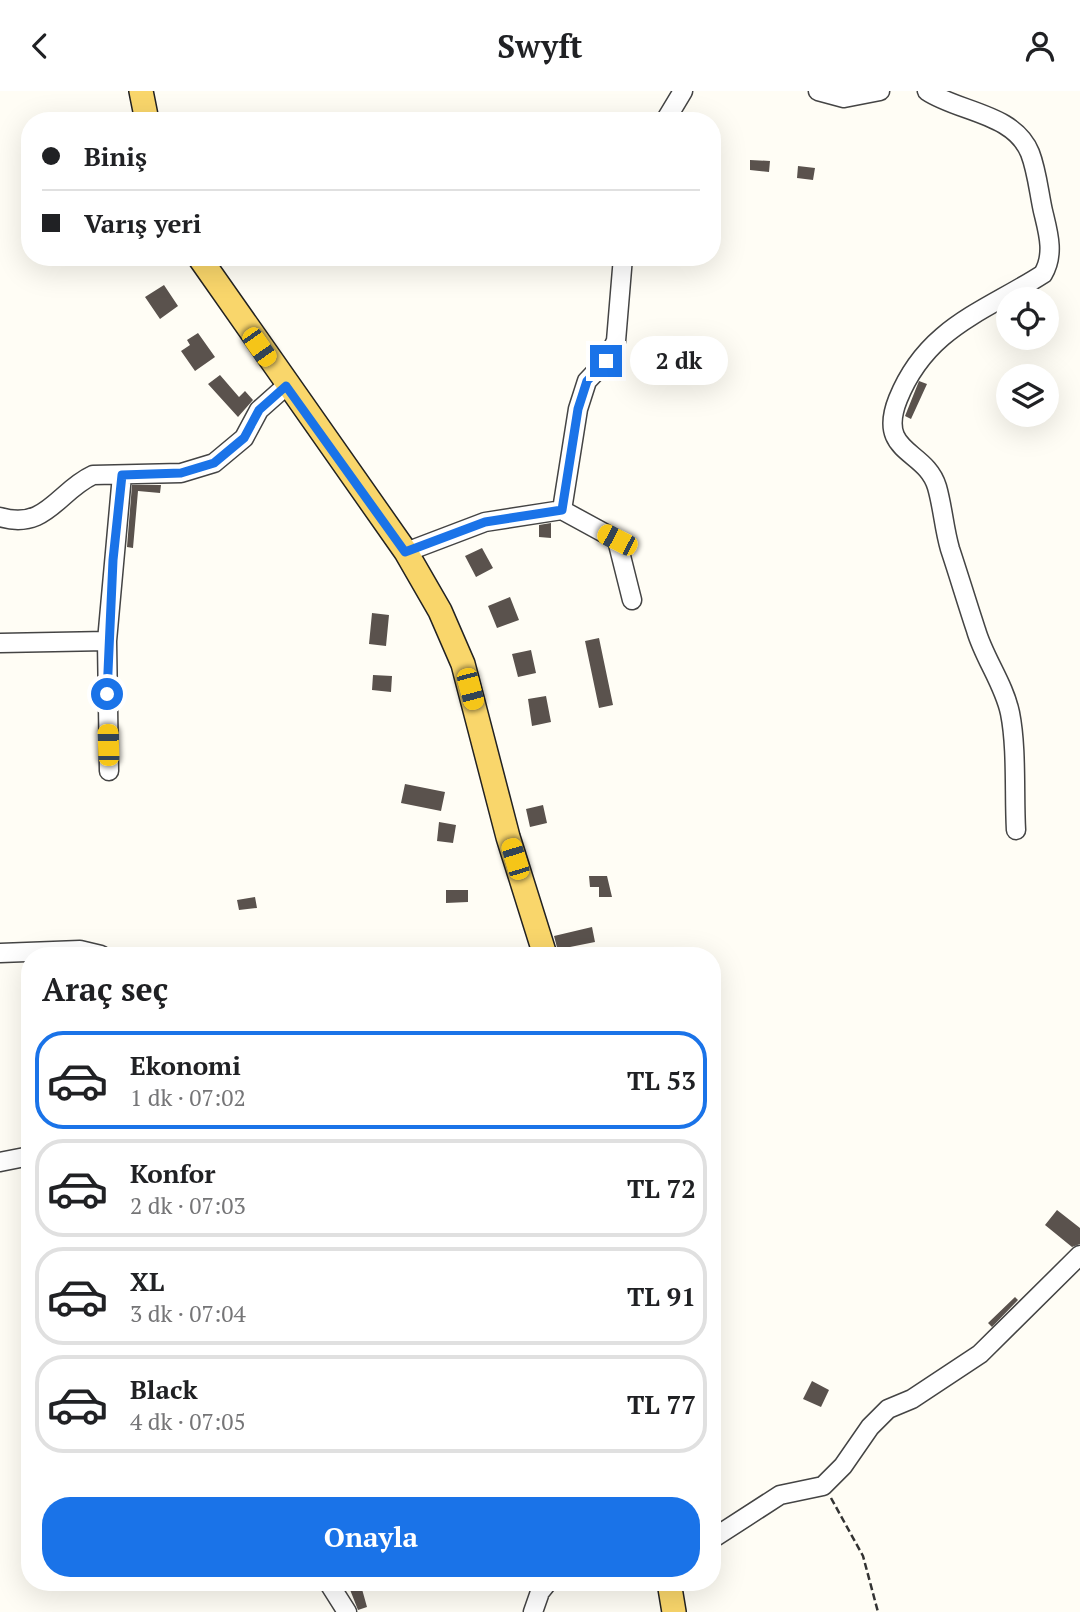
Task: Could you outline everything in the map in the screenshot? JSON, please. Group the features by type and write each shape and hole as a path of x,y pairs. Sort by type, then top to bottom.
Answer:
{"main road":[{"path":"141,91 145,112"},
{"path":"205,266 286,386 405,552 440,611 463,664 540,947"},
{"path":"670,1591 674,1612"}],"street":[{"path":"670,112 683,91"},
{"path":"818,91 844,99 880,91"},
{"path":"927,91 948,103 992,118 1020,137 1030,153 1049,238 1047,266 1043,274 963,318 934,344 898,400 893,422 899,447 934,477 950,548 962,578 976,632 1010,713 1016,830"},
{"path":"562,510 584,390 587,381 606,361 616,341 622,266"},
{"path":"0,517 13,521 43,515 81,480 93,474 181,473 214,463 244,438 259,410 286,386"},
{"path":"108,771 107,641 122,475"},
{"path":"405,552 485,522 562,510 617,540 632,600"},
{"path":"0,643 107,641"},
{"path":"0,953 21,952"},
{"path":"0,1162 21,1158"},
{"path":"721,1533 780,1495 824,1486 844,1466 870,1427 888,1409 912,1399 980,1354 1080,1255"},
{"path":"334,1591 347,1612"},
{"path":"533,1612 541,1591"}],"path":[{"path":"824,1486 863,1556 878,1612"}],"building":[{"path":"750,160 770,161 769,172 750,170"},
{"path":"798,166 815,168 813,180 797,178"},
{"path":"164,285 178,306 160,319 145,297"},
{"path":"198,333 215,357 195,371 181,351 190,345 187,340"},
{"path":"220,375 239,397 245,391 253,400 238,417 208,384"},
{"path":"919,381 927,384 911,419 905,416"},
{"path":"132,485 161,485 160,493 138,491 133,548 127,547"},
{"path":"551,523 551,538 539,537 539,525"},
{"path":"482,548 493,568 476,577 465,556"},
{"path":"510,597 519,620 497,628 488,606"},
{"path":"372,613 389,615 386,646 369,644"},
{"path":"599,638 613,705 599,708 585,641"},
{"path":"531,650 536,673 518,677 512,654"},
{"path":"373,675 392,676 391,692 372,690"},
{"path":"546,696 551,722 532,726 528,699"},
{"path":"405,784 445,792 441,811 401,803"},
{"path":"543,805 547,823 530,827 526,809"},
{"path":"439,822 456,825 453,843 437,841"},
{"path":"589,876 607,876 612,897 599,897 599,887 590,887"},
{"path":"446,890 468,890 468,902 446,903"},
{"path":"255,897 257,908 239,910 237,900"},
{"path":"592,927 595,942 557,947 554,936"},
{"path":"1057,1210 1080,1228 1080,1244 1072,1247 1045,1225"},
{"path":"1015,1297 1018,1300 992,1327 988,1323"},
{"path":"812,1381 829,1390 821,1407 803,1399"},
{"path":"351,1591 363,1591 367,1607 358,1610"}],"route":[{"path":"107,694 107,641 122,475 181,473 214,463 244,438 259,410 286,386 405,552 485,522 521,514 562,510 578,409 587,381 606,361"}]}
